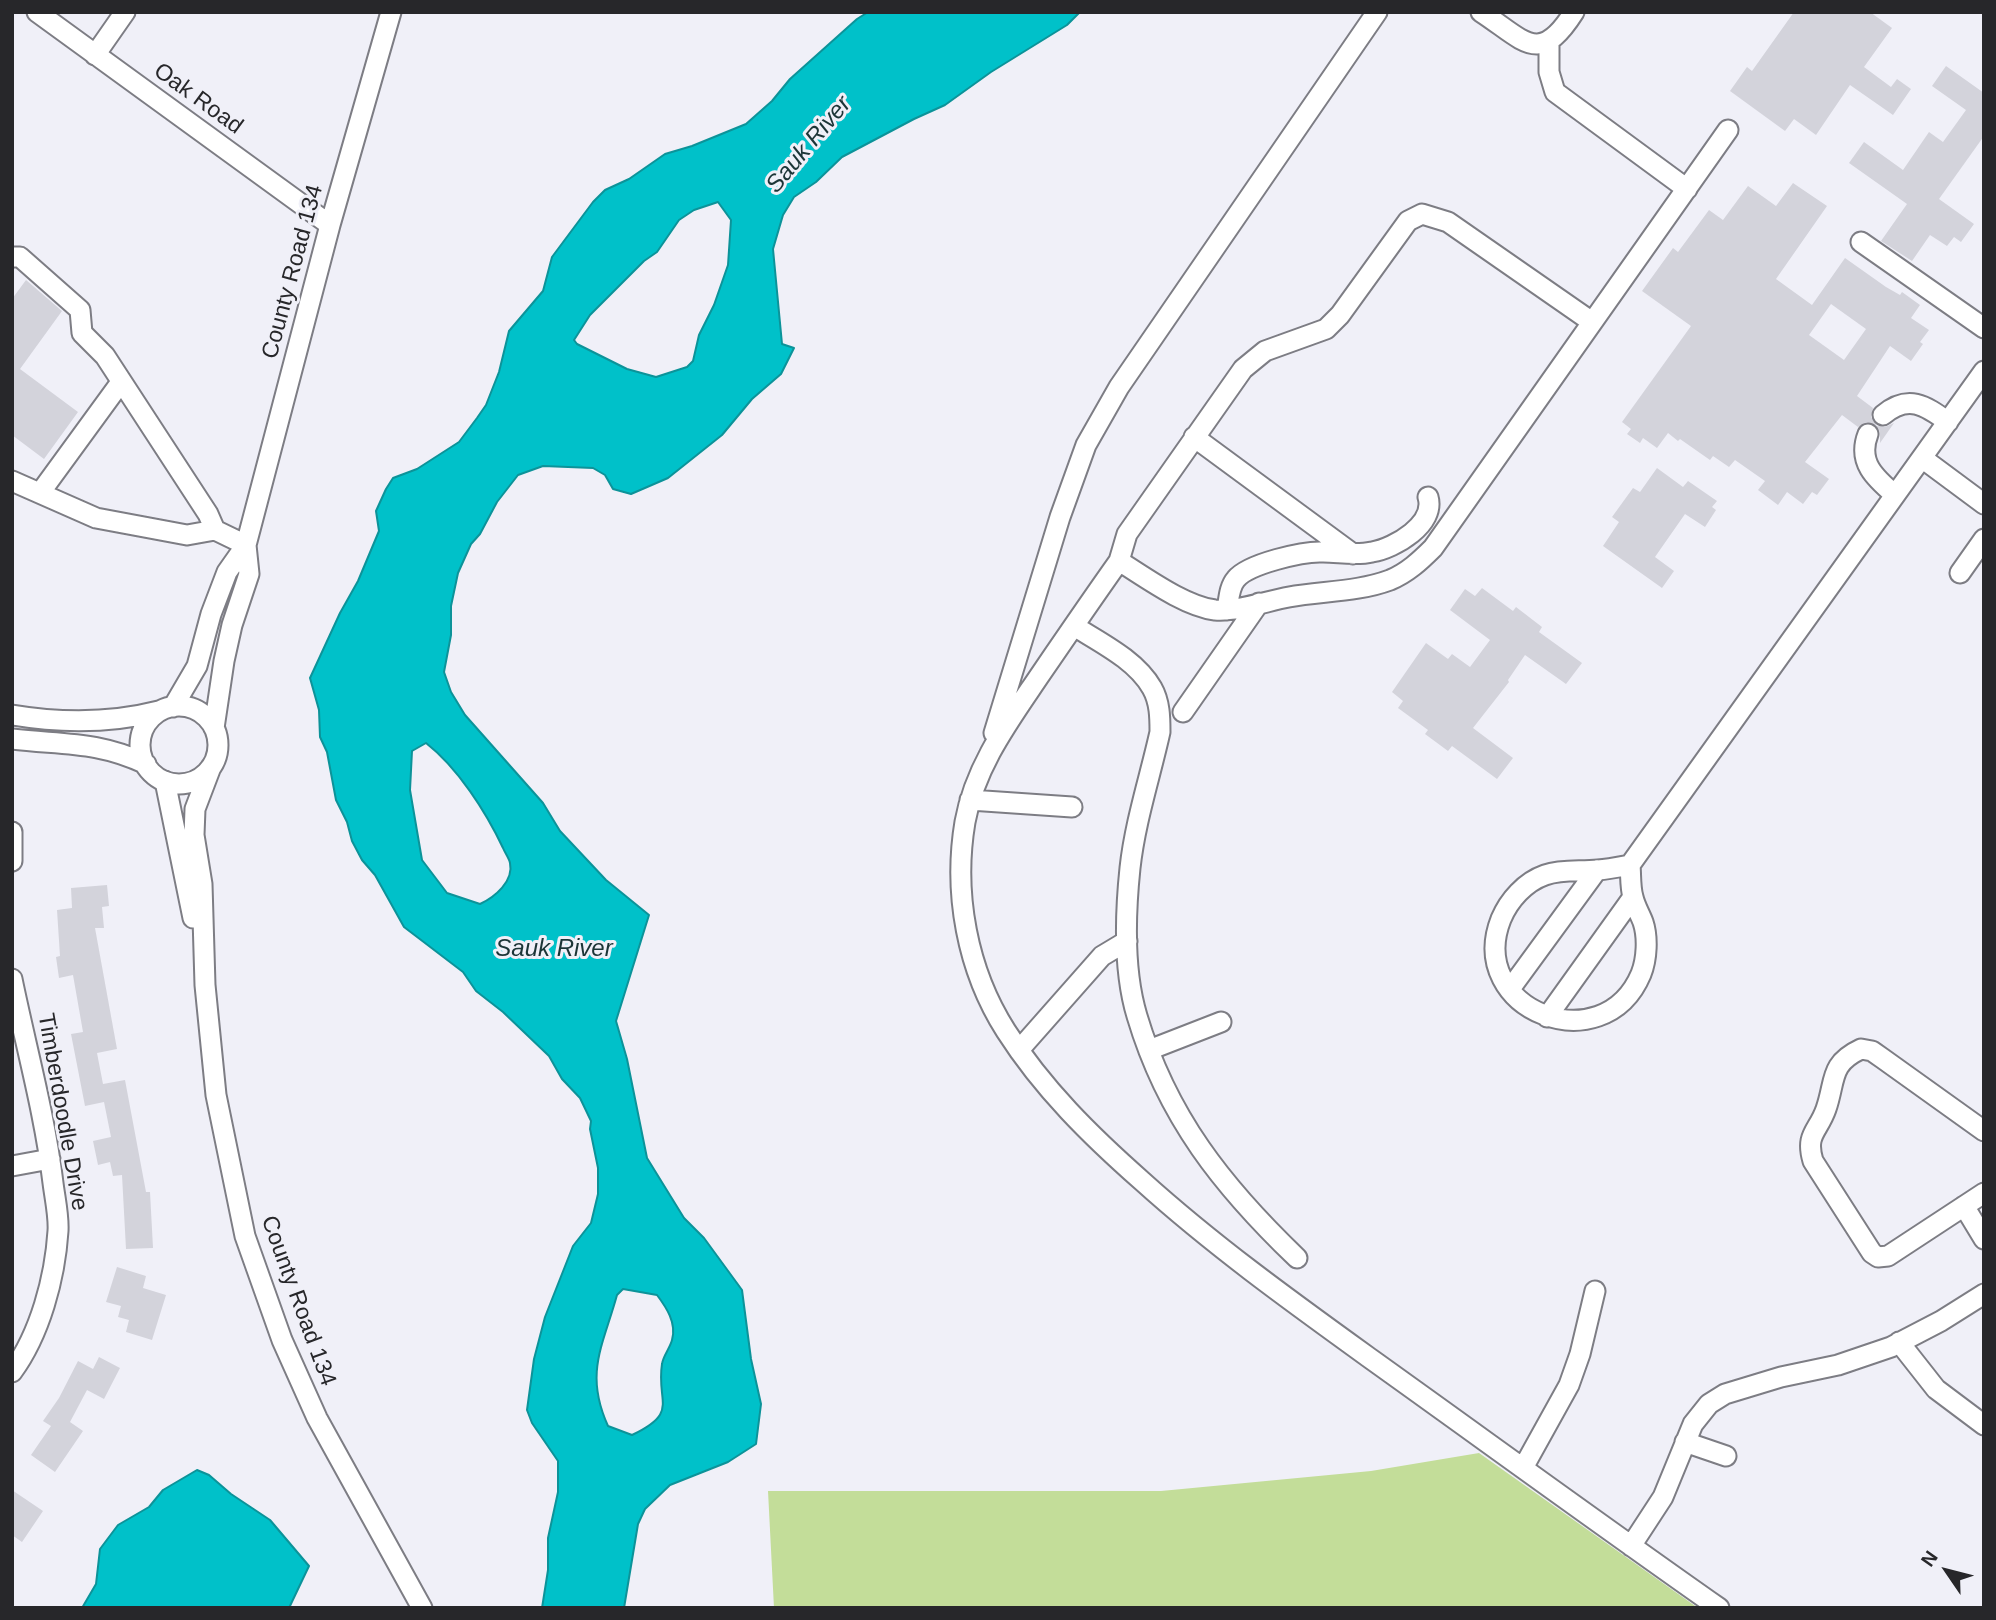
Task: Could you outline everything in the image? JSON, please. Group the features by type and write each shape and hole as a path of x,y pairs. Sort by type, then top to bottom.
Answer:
{"street":[{"name":"Oak Road","path":"37,12 330,225"},
{"path":"96,55 125,12"},
{"name":"County Road 134","path":"168,708 197,666 211,614 227,572 246,545 330,225 391,12"},
{"path":"1377,12 1119,387 1086,445 1060,517 985,760 970,800 961,854 962,913 981,979 995,1013 1020,1051 1036,1074 1076,1119 1156,1194 1230,1257 1719,1608"},
{"path":"1481,12 1529,44 1542,44 1555,38 1574,12"},
{"path":"1549,41 1550,82 1562,99 1687,188"},
{"path":"1119,561 1199,606 1214,610 1364,586 1390,579 1412,568 1433,548 1728,130"},
{"path":"985,760 1005,726 1119,561 1127,534 1243,369 1265,351 1326,329 1340,315 1408,221 1422,214 1448,222 1592,322"},
{"path":"1861,242 1984,328"},
{"path":"12,257 20,257 80,310 82,333 105,356 208,514 215,530"},
{"path":"1630,865 1597,870 1568,870 1544,875 1522,888 1506,907 1497,930 1496,955 1502,979 1517,999 1537,1014 1560,1021 1586,1020 1609,1011 1628,995 1641,974 1647,949 1644,925 1633,897 1630,865 1984,371"},
{"path":"40,493 121,382"},
{"path":"1883,415 1894,407 1915,403 1925,406 1948,422"},
{"path":"1868,434 1864,447 1867,466 1895,495"},
{"path":"1194,438 1353,554"},
{"path":"1922,458 1984,504"},
{"path":"12,481 96,518 187,535 215,530 246,545"},
{"path":"1227,610 1231,587 1241,573 1255,566 1310,552 1376,552 1413,531 1428,513 1428,497"},
{"path":"1960,573 1984,539"},
{"name":"County Road 134","path":"214,728 223,661 249,574 246,545"},
{"path":"1184,712 1259,603"},
{"path":"1074,626 1139,670 1153,689 1160,711 1160,732 1130,866 1127,941 1136,1014 1149,1050 1179,1115 1200,1149 1235,1194 1297,1258"},
{"path":"12,715 44,719 103,719 136,717 168,708 193,708 209,720 214,728 218,748 211,767 195,780 186,783 165,781 156,776 146,764 141,750 143,730 148,722 168,708"},
{"path":"12,739 100,746 146,764"},
{"name":"County Road 134","path":"211,767 195,808 193,822 202,884 205,985 216,1095 245,1236 282,1340 317,1418 422,1608"},
{"name":"County Road 134","path":"165,781 205,985"},
{"path":"970,800 1072,807"},
{"path":"12,832 12,861"},
{"path":"1510,989 1597,870"},
{"path":"1547,1017 1633,897"},
{"path":"1020,1051 1102,956 1127,941"},
{"name":"Timberdoodle Drive","path":"12,979 50,1159 58,1228 42,1308 33,1334 12,1372"},
{"path":"1149,1050 1221,1022"},
{"path":"1984,1131 1872,1051 1861,1049 1841,1062 1833,1076 1826,1110 1811,1135 1809,1149 1812,1161 1872,1253 1878,1257 1888,1256 1984,1193"},
{"path":"12,1166 50,1159"},
{"path":"1964,1206 1984,1238"},
{"path":"1523,1468 1569,1385 1580,1354 1595,1291"},
{"path":"1631,1546 1663,1497 1693,1424 1709,1404 1725,1394 1781,1377 1838,1365 1899,1342 1941,1321 1984,1294"},
{"path":"1899,1342 1936,1390 1984,1425"},
{"path":"1685,1442 1726,1456"}],"green space":[{"path":"1479,1453 1698,1608 774,1608 768,1491 1161,1491 1371,1471"}],"water":[{"name":"Sauk River","path":"868,12 1080,12 1067,25 991,72 945,105 842,157 816,182 794,197 783,215 773,249 782,344 794,348 781,374 752,399 722,435 668,478 631,494 613,489 605,475 593,468 543,466 518,475 497,502 480,534 471,544 458,573 451,606 451,635 444,672 451,692 465,715 543,803 560,831 606,880 649,915 616,1021 627,1059 647,1158 684,1218 704,1238 742,1290 751,1359 761,1404 756,1444 728,1462 670,1485 645,1509 638,1524 624,1608 542,1608 548,1570 548,1538 558,1492 558,1461 532,1423 527,1410 534,1359 545,1317 573,1246 591,1223 598,1194 598,1168 590,1129 591,1121 580,1098 562,1079 549,1056 503,1012 476,991 463,972 404,927 375,875 362,860 336,800 327,752 320,737 319,710 310,678 358,581 379,531 376,511 386,489 393,478 417,469 459,442 477,418 486,405 499,372 509,331 543,291 552,257 593,202 605,190 629,179 665,154 746,124 772,101 790,79","holes":["718,202 731,220 728,265 714,305 699,335 693,361 687,367 656,377 627,369 577,344 574,340 590,315 644,261 657,252 679,220 694,210","426,743 449,765 480,806 509,859 510,870 506,882 497,893 480,904 447,893 422,860 410,790 412,751","623,1289 657,1295 667,1310 673,1327 672,1340 662,1364 661,1413 647,1427 632,1435 608,1426 597,1390 598,1360 617,1295"]},
{"path":"197,1470 209,1475 231,1494 270,1520 309,1566 289,1608 82,1608 96,1584 100,1549 118,1525 149,1507 163,1490"}],"building":[{"path":"1794,12 1870,12 1892,28 1864,67 1891,87 1897,79 1911,89 1893,115 1850,85 1816,135 1794,119 1785,131 1730,91 1747,67 1752,71"},
{"path":"1946,66 1984,93 1984,136 1939,199 1974,224 1961,242 1954,237 1947,246 1930,235 1912,261 1881,241 1907,204 1849,163 1864,142 1903,170 1929,132 1943,142 1966,110 1932,86"},
{"path":"1793,183 1827,206 1776,279 1812,305 1845,258 1886,287 1900,295 1902,292 1920,305 1911,318 1929,330 1911,361 1890,346 1857,396 1873,408 1871,417 1877,426 1885,427 1894,423 1880,443 1880,432 1876,425 1866,422 1858,427 1842,415 1805,462 1829,479 1817,495 1812,492 1803,504 1787,492 1778,505 1758,490 1765,481 1735,460 1729,467 1713,456 1710,460 1668,433 1657,448 1643,438 1640,443 1627,434 1631,429 1622,422 1691,326 1642,291 1673,248 1678,252 1709,210 1723,220 1748,186 1776,206","holes":["1831,304 1866,329 1844,360 1809,335"]},
{"path":"26,280 62,311 20,369 78,412 44,459 12,435 12,299"},
{"path":"1657,468 1683,487 1688,481 1717,501 1712,507 1716,510 1705,527 1685,514 1655,557 1674,571 1662,588 1603,546 1619,522 1612,517 1633,488 1640,492"},
{"path":"1482,588 1513,611 1516,607 1542,627 1539,632 1582,663 1566,684 1525,655 1509,682 1473,728 1513,758 1497,779 1452,746 1448,751 1425,734 1428,730 1398,708 1403,701 1392,692 1426,643 1448,659 1452,654 1470,667 1490,640 1450,610 1465,589 1475,596"},
{"path":"107,885 109,906 102,907 104,928 95,928 117,1049 97,1053 103,1084 125,1080 146,1192 150,1192 153,1248 126,1249 122,1175 113,1176 110,1162 98,1165 93,1141 111,1137 104,1102 85,1106 71,1034 83,1032 73,975 59,978 56,957 60,956 57,910 72,908 71,888"},
{"path":"117,1267 146,1276 143,1288 166,1295 152,1340 126,1332 129,1320 118,1317 121,1306 106,1302"},
{"path":"99,1357 120,1368 104,1399 87,1390 70,1422 83,1431 55,1472 31,1455 51,1426 43,1421 59,1398 78,1361 93,1369"},
{"path":"12,1490 43,1511 22,1542 12,1535"}]}
